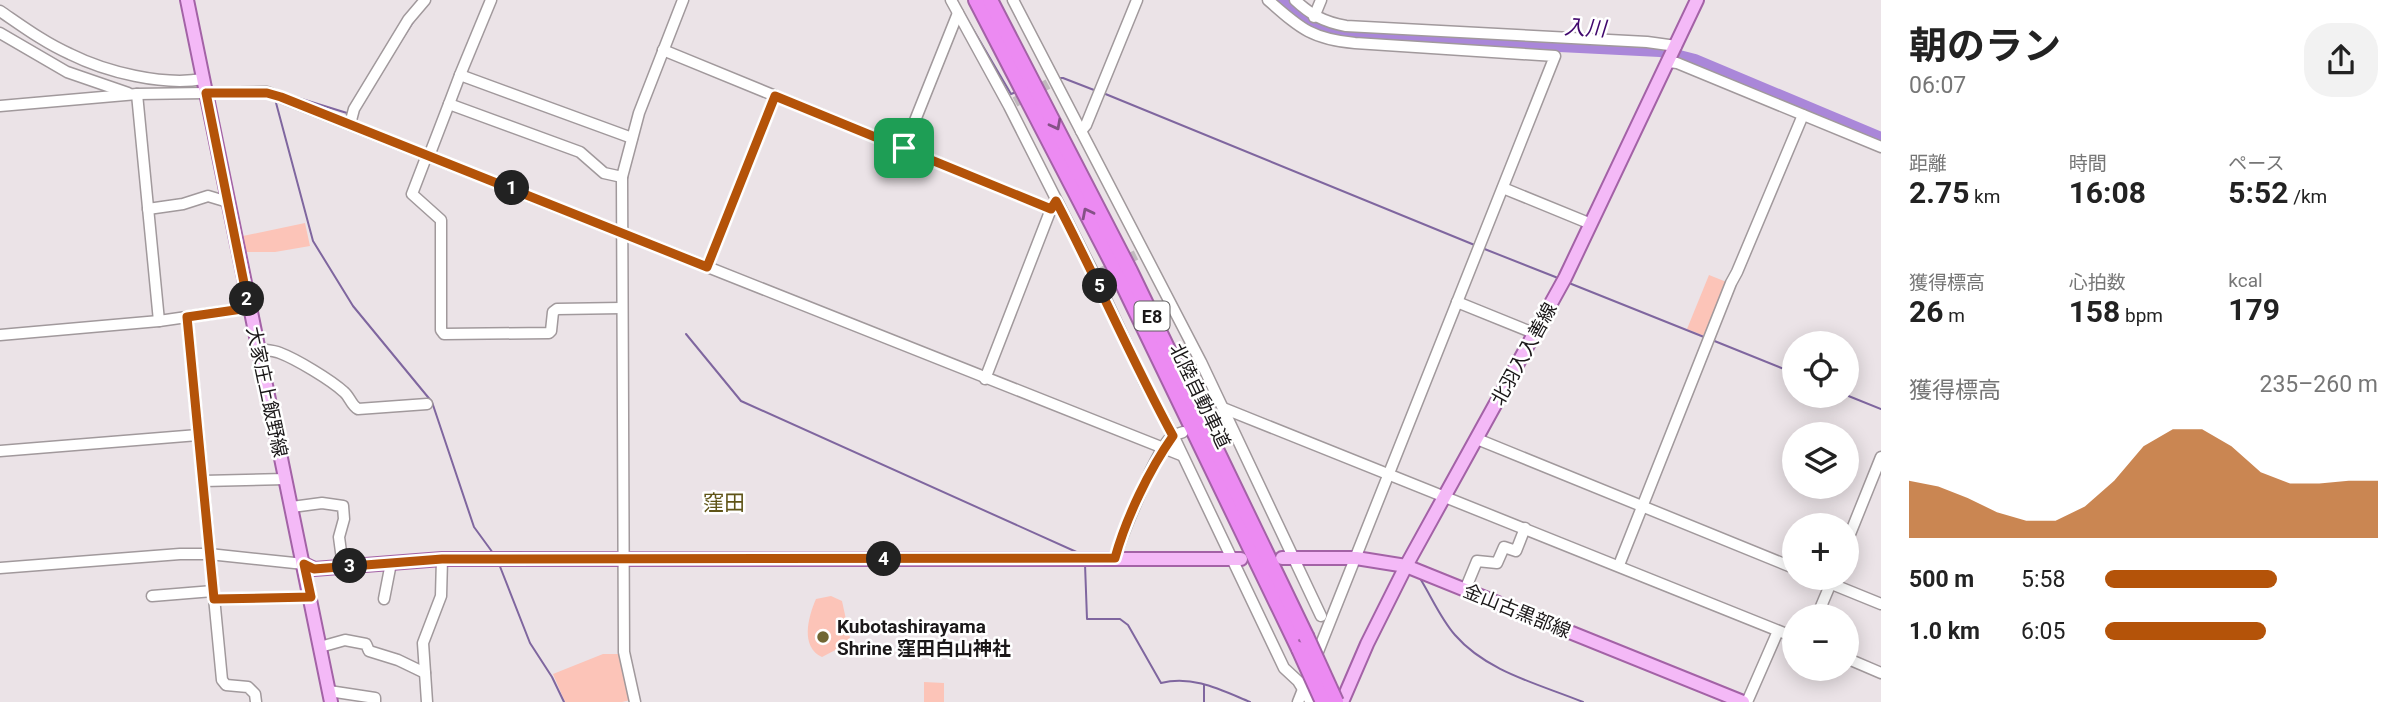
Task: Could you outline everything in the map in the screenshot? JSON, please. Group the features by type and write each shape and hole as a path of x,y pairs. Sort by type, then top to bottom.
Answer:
{"highway":[{"name":"北陸自動車道","path":"976,0 1125,288 1303,643 1342,701"},
{"name":"北陸自動車道","path":"990,0 1130,271 1303,643 1323,702"}],"main road":[{"name":"大家庄上飯野線","path":"187,0 330,696"},
{"name":"北羽入入善線","path":"1342,701 1406,566 1536,334 1697,0"},
{"name":"金山古黒部線","path":"1289,558 1356,558 1406,566 1745,702"},
{"path":"304,564 314,569 442,559 1236,559"}],"street":[{"path":"350,124 354,110 408,20 425,0"},
{"path":"491,0 412,194 441,220 441,330 444,334 549,333 553,312 557,309 622,308"},
{"path":"635,702 624,652 622,177 632,138 683,0"},
{"path":"951,0 1012,104 1053,205 1099,274 1145,383 1178,434 1181,455 1236,559 1284,668 1304,688 1311,702"},
{"path":"1013,0 1052,82 1081,131 1223,415 1289,558 1321,616"},
{"path":"1081,131 1086,125 1137,0"},
{"path":"1268,0 1309,34 1325,39 1555,56 1298,702"},
{"path":"1295,0 1314,17 1346,26 1647,42 1672,54 1677,63 1881,148"},
{"path":"1314,17 1321,0"},
{"path":"0,11 71,55 107,68 149,79 267,93 350,124 1181,455"},
{"path":"904,148 958,13"},
{"path":"0,33 67,72 134,94"},
{"path":"663,50 1053,205"},
{"path":"460,75 632,138"},
{"path":"0,106 204,85"},
{"path":"134,94 159,321"},
{"path":"707,267 775,96"},
{"path":"449,104 580,152 604,173 622,177"},
{"path":"1619,565 1731,283 1803,115"},
{"path":"1503,188 1591,224"},
{"path":"148,209 183,204 208,196 228,202"},
{"path":"985,379 1053,205"},
{"path":"1457,302 1536,334"},
{"path":"0,335 159,321 249,308"},
{"path":"187,317 222,680 226,685 248,687 255,694 256,702"},
{"path":"258,349 280,352 292,359 340,388 358,409 427,404"},
{"path":"1223,415 1389,473 1782,633"},
{"path":"1115,558 1122,534 1163,450 1178,434"},
{"path":"0,451 198,435"},
{"path":"1477,439 1782,563"},
{"path":"1858,513 1881,457"},
{"path":"203,481 286,479"},
{"path":"292,507 321,503 342,506 344,519 339,537 343,567"},
{"path":"1465,590 1477,561 1497,563 1504,547 1516,551 1525,528"},
{"path":"0,568 153,555 209,554 304,564"},
{"path":"428,702 423,643 441,596 442,559"},
{"path":"384,599 391,563"},
{"path":"1852,590 1881,604"},
{"path":"152,596 311,597"},
{"path":"1745,702 1777,631"},
{"path":"320,647 345,640 366,644 369,651 425,673"},
{"path":"1859,664 1881,673"},
{"path":"330,696 375,698 375,702"}],"shaded area":[{"path":"305,223 310,246 275,252 241,252 238,237"},
{"path":"1709,275 1729,283 1707,337 1687,329"},
{"path":"831,596 842,601 850,638 843,646 822,657 815,652 808,639 810,614 816,599"},
{"path":"603,654 622,654 631,700 565,702 553,674"},
{"path":"924,682 944,683 944,702 924,702"}],"waterway":[{"name":"入川","path":"1281,0 1309,22 1342,35 1660,51 1695,60 1881,138"},
{"path":"960,7 1011,94 1016,92"},
{"path":"395,50 417,16"},
{"path":"1551,53 1554,47"},
{"path":"1057,78 1094,90"},
{"path":"276,91 347,113"},
{"path":"1103,93 1477,246"},
{"path":"275,99 313,241 353,306 432,402 474,527 493,553"},
{"path":"1482,248 1558,278"},
{"path":"1569,283 1704,337"},
{"path":"686,334 741,401 1081,554"},
{"path":"1712,340 1782,368"},
{"path":"1859,400 1881,409"},
{"path":"499,564 530,643 564,702"},
{"path":"1085,564 1087,619 1120,619 1128,625 1161,683 1196,682 1250,702"},
{"path":"1421,580 1455,635 1482,659 1514,676 1583,702"},
{"path":"1204,685 1204,702"}],"tunnel":[{"path":"1015,102 1048,84"},
{"path":"1102,272 1136,255"},
{"path":"1200,427 1219,421"}],"place":[{"name":"Kubotashirayama Shrine 窪田白山神社","path":"823,637"}],"district":[{"name":"窪田","path":"724,503"}],"route":[{"path":"206,93 267,93 281,97 707,267 775,96 904,148 1051,209 1056,201 1095,276 1173,436 1163,450 1122,534 1115,558 442,559 314,569 304,564 311,597 214,599 187,317 249,308 206,93"}]}
